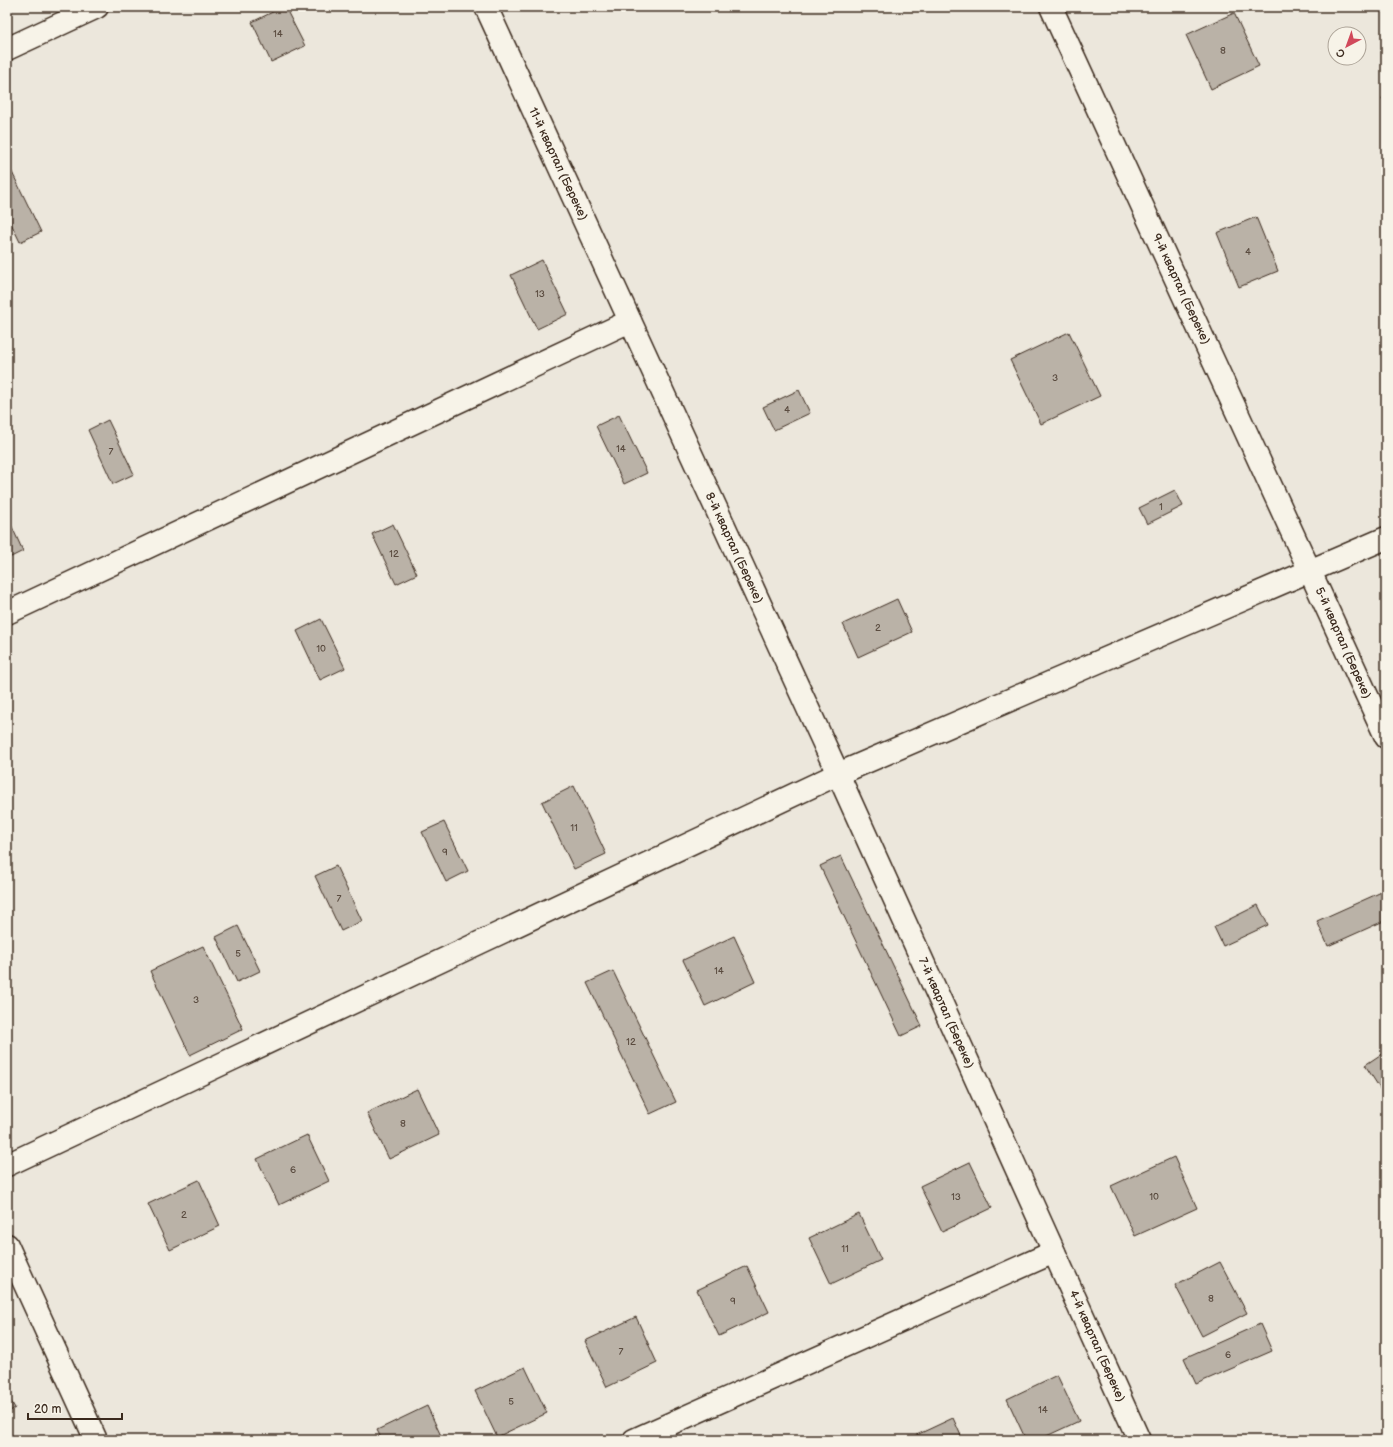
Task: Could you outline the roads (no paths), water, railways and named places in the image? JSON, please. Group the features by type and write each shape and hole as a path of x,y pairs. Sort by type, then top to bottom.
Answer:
{"street":[{"path":"7,48 97,7"},
{"name":"11-й квартал (Береке)","path":"486,7 630,321"},
{"name":"9-й квартал (Береке)","path":"1051,7 1310,570"},
{"path":"7,613 630,321"},
{"name":"8-й квартал (Береке)","path":"630,321 838,774"},
{"path":"7,1165 838,774 1386,538"},
{"name":"5-й квартал (Береке)","path":"1310,570 1386,737"},
{"name":"7-й квартал (Береке)","path":"838,774 1054,1252"},
{"path":"7,1245 96,1440"},
{"path":"634,1440 1054,1252"},
{"name":"4-й квартал (Береке)","path":"1054,1252 1139,1440"}]}
